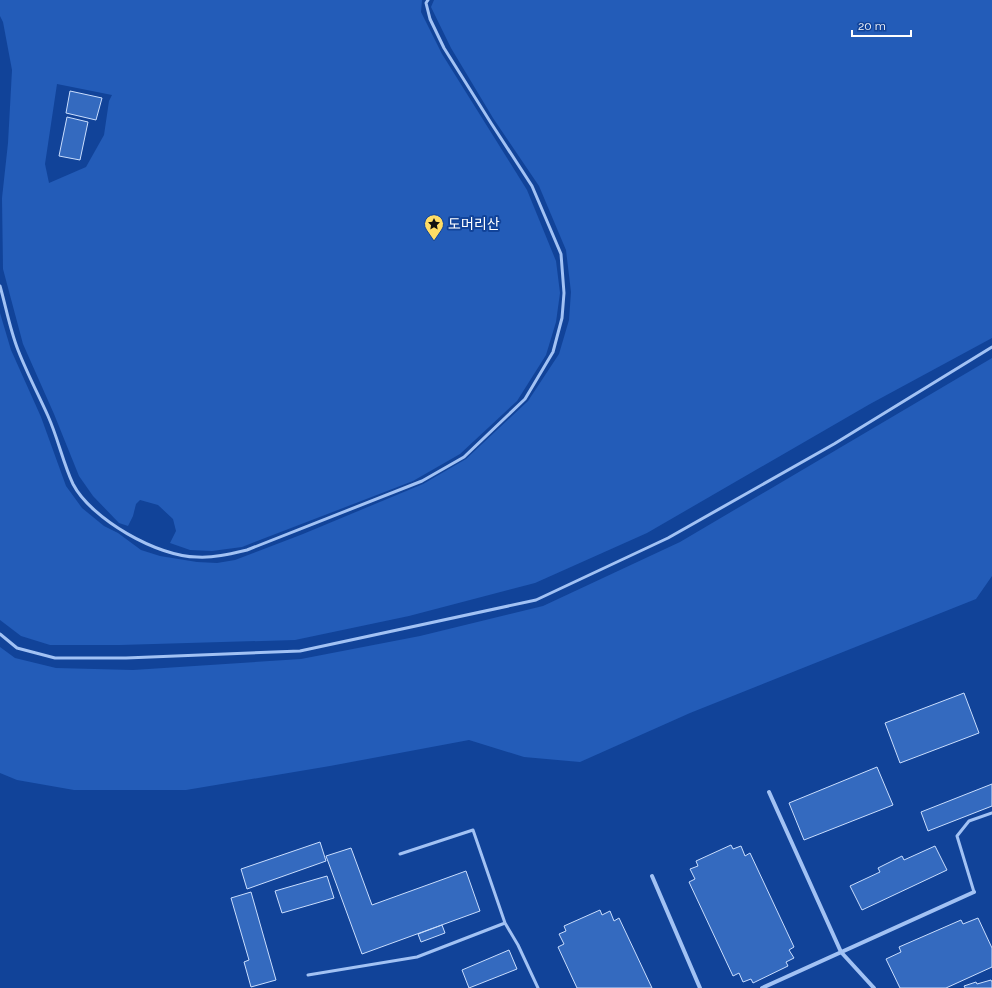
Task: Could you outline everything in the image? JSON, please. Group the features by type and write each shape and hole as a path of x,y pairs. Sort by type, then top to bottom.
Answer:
{"street":[{"path":"769,792 841,952 874,988"},
{"path":"652,876 700,988"},
{"path":"762,988 974,892"}],"lane":[{"path":"0,286 18,350 49,418 74,485 88,505 117,528 137,539 169,553 196,558 223,556 247,550 422,481 464,456 525,399 553,352 562,318 564,293 561,254 532,186 490,123 444,48 430,19 426,3 428,0"},
{"path":"0,634 18,648 55,658 126,658 300,651 536,600 668,538 834,444 992,347"},
{"path":"974,892 957,836 970,822 992,813"},
{"path":"400,854 473,830 505,923 518,945 538,988"},
{"path":"308,975 417,958 505,923"}],"shaded area":[{"path":"0,0 422,0 421,12 442,54 527,190 556,261 560,293 556,322 546,355 517,401 460,454 413,481 242,547 212,551 190,550 170,543 176,531 173,519 158,505 140,500 136,504 133,516 128,526 119,523 93,496 79,476 23,344 3,269 2,198 8,143 12,70 3,22 0,16","holes":["57,84 112,95 109,101 104,135 86,167 49,183 45,164"]},
{"path":"434,0 992,0 992,338 870,404 647,533 535,583 409,616 295,640 120,645 50,645 21,636 0,620 0,313 11,350 41,417 66,486 82,508 104,526 118,533 141,550 160,556 197,562 217,563 235,560 303,534 423,484 466,459 528,401 559,354 569,320 571,292 566,250 539,186 493,118 451,48 431,7"},
{"path":"992,358 992,576 976,599 690,713 580,762 524,757 469,740 330,766 186,790 74,790 17,780 0,773 0,647 15,658 56,668 133,670 301,659 420,636 543,606 680,542"}],"building":[{"path":"70,91 102,98 96,120 66,113"},
{"path":"67,117 88,122 80,160 59,156"},
{"path":"964,693 979,733 900,763 885,723"},
{"path":"877,767 893,805 804,840 789,803"},
{"path":"992,784 992,806 928,831 921,812"},
{"path":"320,842 326,861 247,889 241,869"},
{"path":"731,845 733,849 741,846 745,856 750,853 794,947 789,950 794,958 786,962 788,966 753,983 751,979 743,982 739,973 733,976 689,882 695,879 690,869 698,866 696,861"},
{"path":"935,846 947,870 862,910 850,886 880,872 878,868 902,856 904,860"},
{"path":"351,848 372,905 466,871 480,911 362,954 326,856"},
{"path":"327,876 334,898 282,913 275,891"},
{"path":"251,892 276,980 251,987 244,962 249,960 231,898"},
{"path":"600,910 602,915 610,911 614,921 619,918 652,988 577,988 558,947 564,944 559,934 566,931 564,926"},
{"path":"978,918 992,948 992,967 946,988 900,988 886,959 901,952 899,947 961,920 963,924"},
{"path":"442,925 445,933 421,942 418,934"},
{"path":"509,950 517,969 469,988 462,970"},
{"path":"991,980 992,988 965,988 964,986 976,982 977,984"}],"place":[{"name":"도머리산","path":"434,241"}]}
